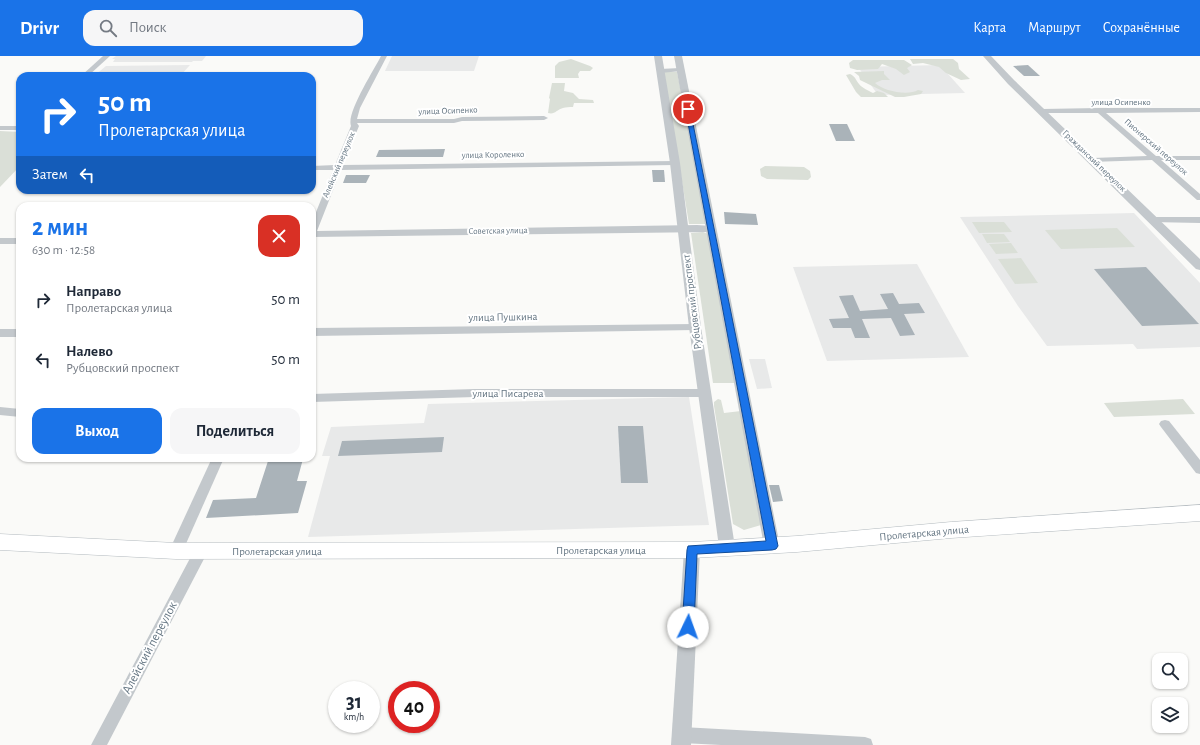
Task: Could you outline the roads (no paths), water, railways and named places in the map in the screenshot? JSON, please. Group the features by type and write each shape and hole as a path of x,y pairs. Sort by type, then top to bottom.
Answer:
{"main road":[{"name":"Пролетарская улица","path":"0,542 176,551 692,550 772,546 951,530 1200,513"}],"street":[{"path":"89,72 107,56"},
{"name":"Алейский переулок","path":"316,223 355,126 352,120 384,56"},
{"name":"Рубцовский проспект","path":"658,56 675,163 695,327 727,548"},
{"path":"678,56 772,546"},
{"name":"Гражданский переулок","path":"987,56 1011,82 1093,160 1200,266"},
{"path":"660,71 680,70"},
{"name":"Пионерский переулок","path":"1099,110 1200,198"},
{"name":"улица Осипенко","path":"1042,111 1200,110"},
{"name":"улица Осипенко","path":"352,120 446,121 462,118 544,118"},
{"path":"0,128 16,128"},
{"path":"1093,160 1200,158"},
{"name":"улица Короленко","path":"316,168 675,163"},
{"path":"1154,220 1200,220"},
{"name":"Советская улица","path":"316,233 683,228 711,229"},
{"path":"0,241 16,241"},
{"name":"улица Пушкина","path":"316,332 695,327"},
{"path":"0,333 16,333"},
{"name":"улица Писарева","path":"316,398 475,393 704,393"},
{"path":"0,411 16,412"},
{"path":"1165,424 1200,469"},
{"path":"176,551 216,462"},
{"path":"692,550 682,740 865,745"},
{"name":"Алейский переулок","path":"99,745 202,551"}]}
